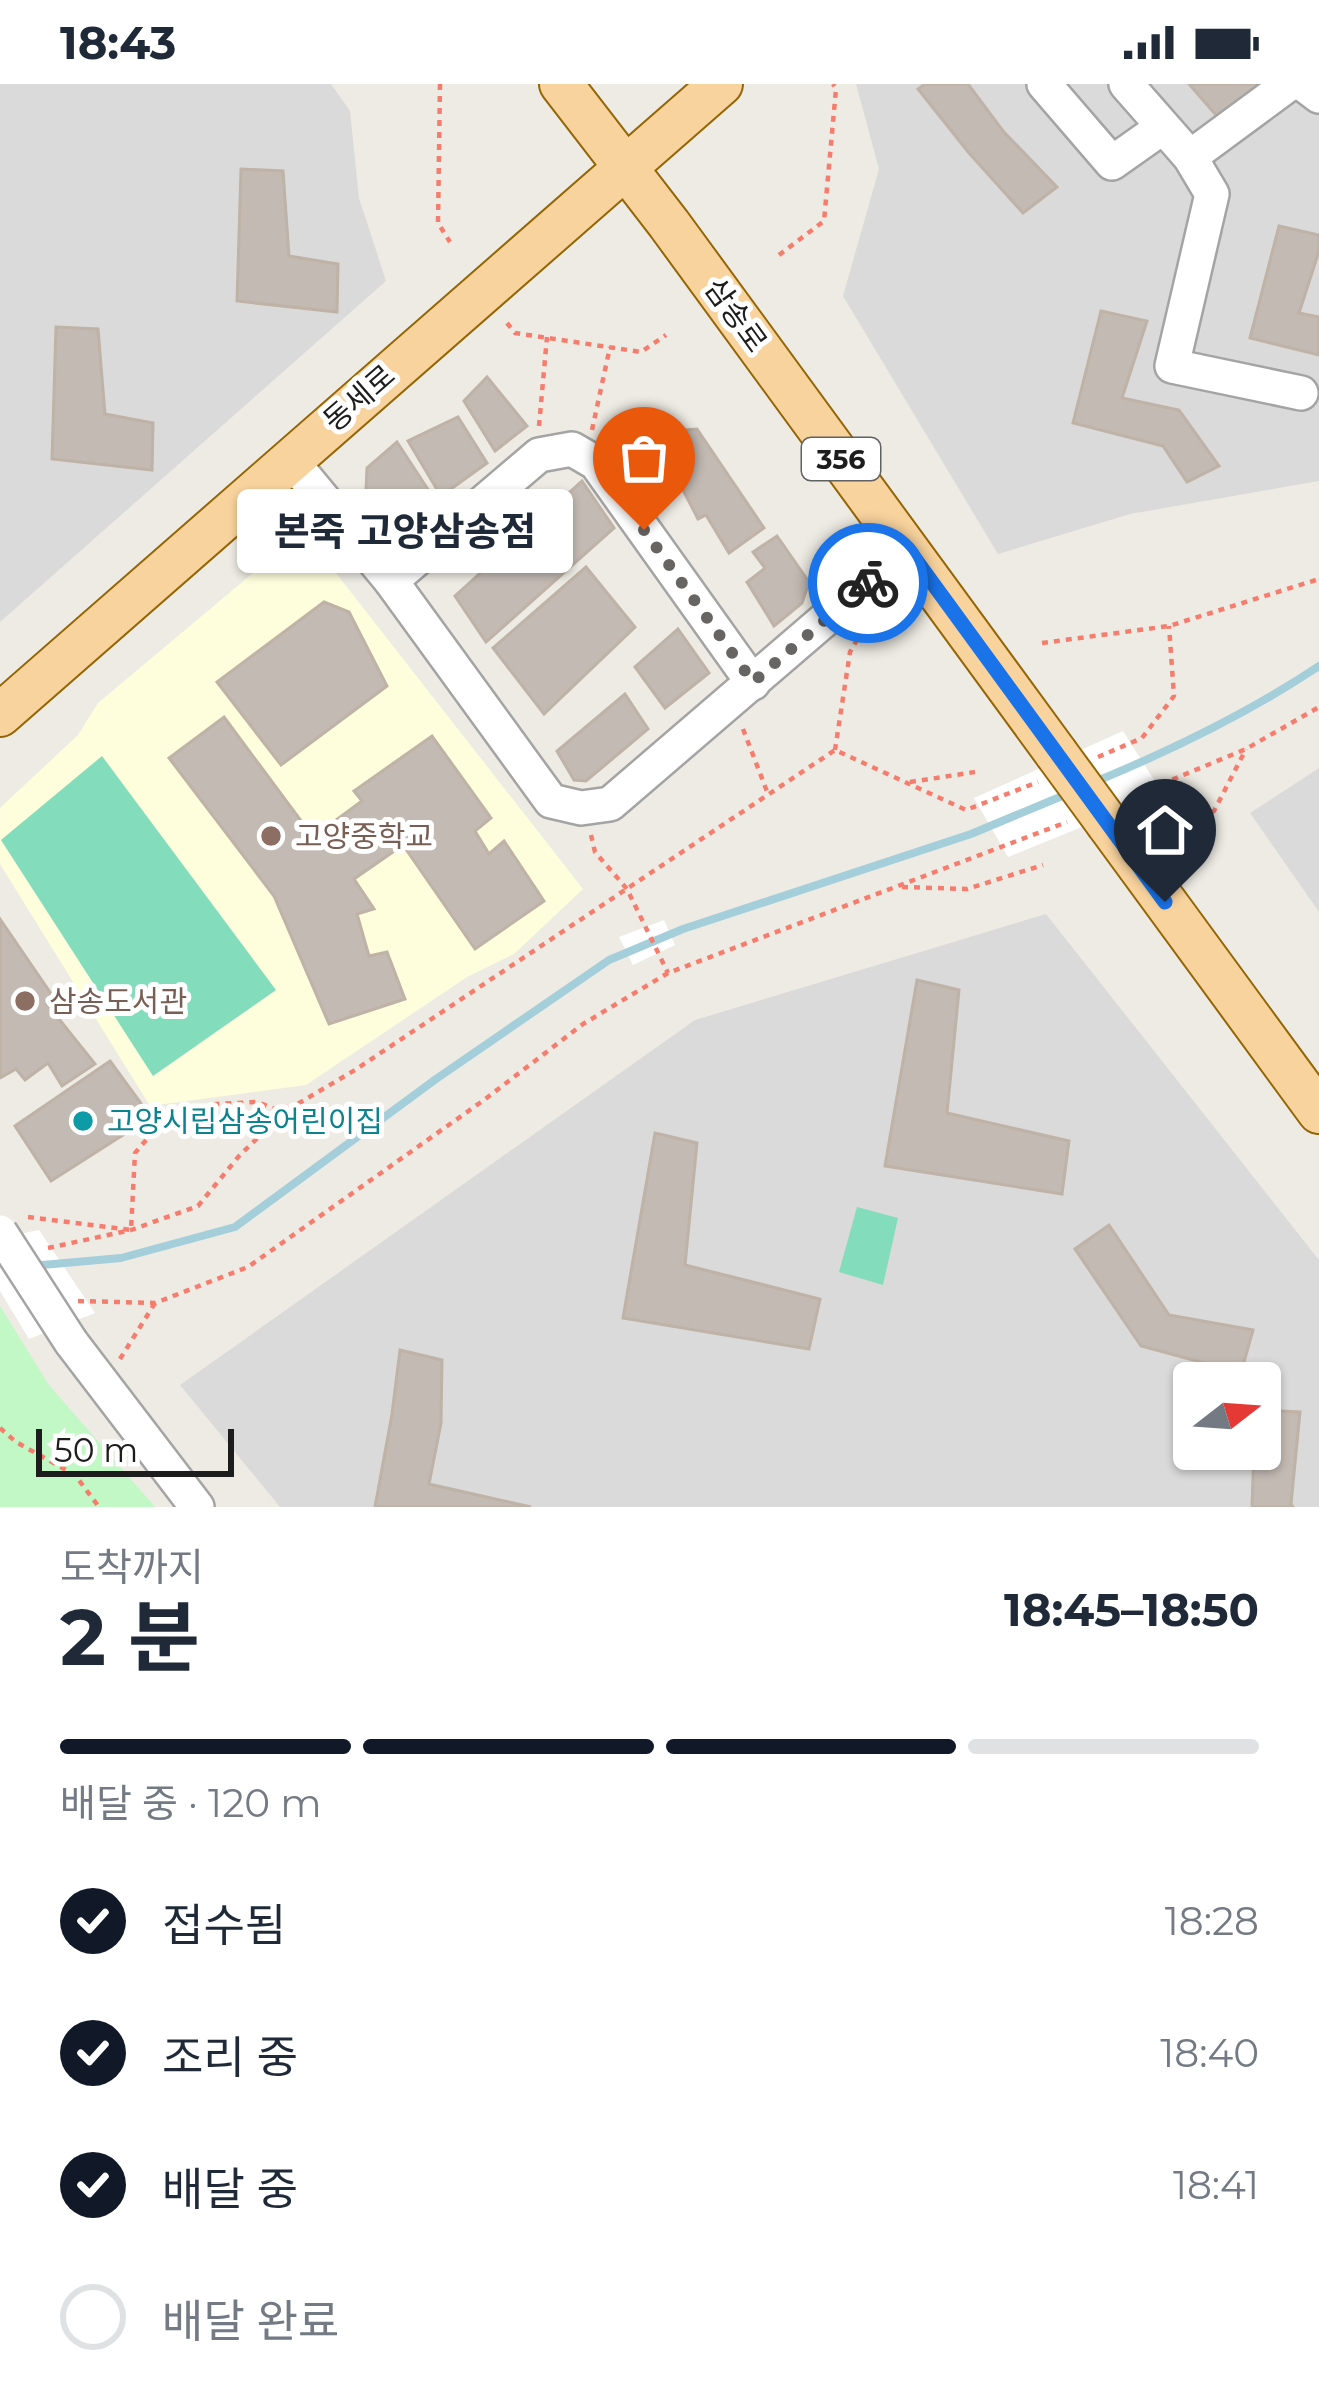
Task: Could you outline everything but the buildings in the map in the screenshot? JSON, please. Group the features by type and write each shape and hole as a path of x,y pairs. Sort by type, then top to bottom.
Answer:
{"main road":[{"name":"삼송로","path":"561,84 1066,763"},
{"name":"동세로","path":"0,715 721,84"},
{"name":"356","path":"1066,763 1319,1112"}],"street":[{"path":"1043,84 1112,163 1163,128"},
{"path":"1126,84 1190,157 1212,194 1172,367 1301,392"},
{"path":"1190,157 1288,84"},
{"path":"1303,84 1319,96"},
{"path":"391,581 539,455 572,449 596,463 753,682"},
{"path":"290,459 391,581 551,801 581,808 610,804 907,548"},
{"path":"5,1223 71,1342 197,1507"}],"path":[{"path":"440,84 438,223 450,242"},
{"path":"779,256 824,221 833,84"},
{"path":"507,323 515,333 641,352 666,335"},
{"path":"539,429 547,337"},
{"path":"591,435 610,347"},
{"path":"1042,643 1168,626 1319,579"},
{"path":"38,1249 131,1230 197,1206 284,1112 355,1070 835,750 850,652 869,619"},
{"path":"835,750 966,810 1066,763 1142,738 1174,695 1168,626"},
{"path":"63,1300 154,1303 248,1267 583,1024 668,973 1102,814 1246,749 1319,707"},
{"path":"741,724 769,794"},
{"path":"1166,827 1214,811 1246,749"},
{"path":"909,782 975,772"},
{"path":"589,830 596,852 627,889 668,973"},
{"path":"897,887 967,890 1043,865"},
{"path":"131,1230 135,1154 158,1125 215,1104 257,1102 284,1112"},
{"path":"5,1223 131,1230"},
{"path":"120,1360 154,1303"},
{"path":"0,1428 75,1475 98,1505 88,1507"}],"shaded area":[{"path":"0,84 331,84 350,111 359,198 386,281 0,622"},
{"path":"856,84 1319,84 1319,481 1130,514 998,554 843,296 879,169"},
{"name":"고양중학교","path":"303,531 583,889 514,954 467,977 306,1085 150,1106 0,864 0,808 78,735 98,703"},
{"path":"1319,768 1319,912 1250,813"},
{"path":"1046,914 1319,1260 1319,1507 280,1507 180,1385 695,1020"}],"green space":[{"path":"102,756 276,990 153,1076 1,840"},
{"path":"857,1207 898,1218 883,1285 839,1272"},
{"path":"0,1306 49,1385 155,1507 0,1507"}],"pier":[{"path":"1123,731 1163,794 1008,857 974,798"},
{"path":"664,920 675,945 633,965 619,937"},
{"path":"39,1230 95,1313 29,1339 0,1291 0,1238"}],"waterway":[{"path":"1097,781 1211,729 1319,666"},
{"path":"31,1266 121,1258 235,1227 436,1079 609,960 683,929 971,834 1067,794"}],"way so far":[{"path":"644,530 753,682 868,583"}],"place":[{"name":"본죽 고양삼송점","path":"644,530"},
{"name":"고양중학교","path":"271,836"},
{"name":"삼송도서관","path":"25,1001"},
{"name":"고양시립삼송어린이집","path":"83,1121"}],"route":[{"path":"868,583 907,548 1165,902"}]}
